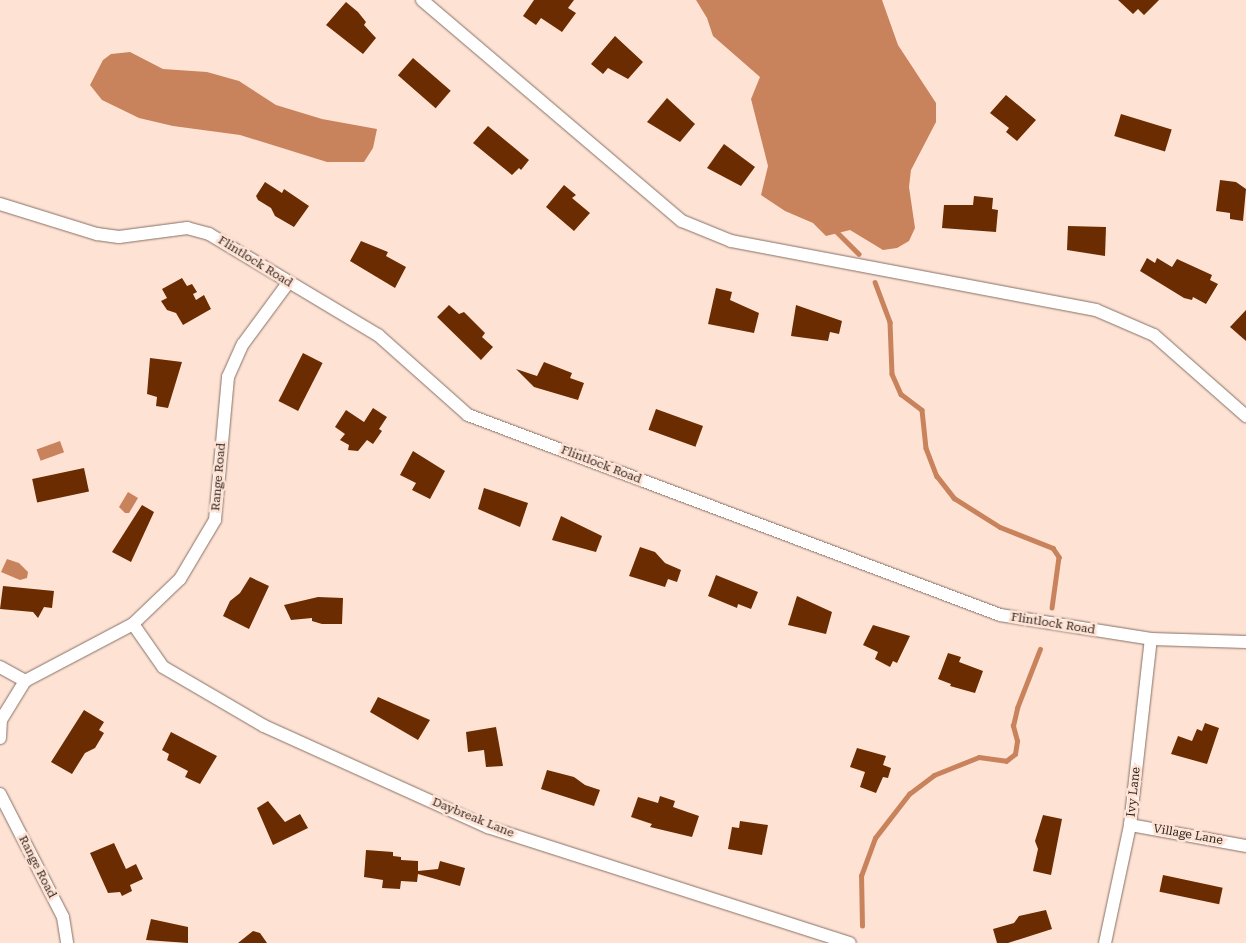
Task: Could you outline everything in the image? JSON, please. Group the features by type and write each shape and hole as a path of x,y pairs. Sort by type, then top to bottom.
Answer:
{"street":[{"path":"422,0 682,221 731,240 1096,310 1154,336 1246,416"},
{"name":"Flintlock Road","path":"0,204 97,234 119,237 187,228 209,234 288,283 378,335 468,415 1000,616 1151,639 1246,642"},
{"name":"Range Road","path":"25,681 133,624 180,579 215,520 228,377 243,344 288,283"},
{"name":"Daybreak Lane","path":"133,624 163,667 264,726 488,828 850,943"},
{"name":"Ivy Lane","path":"1105,943 1130,825 1151,639"},
{"path":"0,667 25,681 1,720 0,738"},
{"name":"Range Road","path":"0,794 63,917 67,943"},
{"name":"Village Lane","path":"1130,825 1246,846"}],"shaded area":[{"path":"696,0 882,0 898,45 936,103 936,122 911,170 909,187 915,228 909,241 897,248 883,250 850,230 826,236 813,223 785,211 761,195 768,166 751,99 760,77 713,36 707,18"},
{"path":"130,52 163,69 207,72 239,81 276,105 322,119 377,129 373,148 364,162 327,162 240,135 173,126 139,118 102,100 90,85 103,60 111,54"},
{"path":"60,441 64,452 41,461 37,450"},
{"path":"128,492 138,498 129,513 125,513 119,507"},
{"path":"7,559 19,563 28,572 27,578 20,580 1,572"}],"building":[{"path":"534,0 574,0 568,8 576,13 562,32 541,18 536,25 523,16"},
{"path":"1118,0 1159,0 1144,15 1138,9 1133,14"},
{"path":"346,2 358,12 366,22 364,25 376,38 363,54 326,25"},
{"path":"615,36 643,62 628,79 608,68 603,74 591,64"},
{"path":"413,58 451,91 436,108 398,75"},
{"path":"1006,95 1036,120 1017,141 1006,132 1009,128 990,113"},
{"path":"667,98 695,124 680,142 647,122"},
{"path":"1121,114 1172,129 1165,151 1114,136"},
{"path":"488,126 529,160 521,170 519,168 512,175 473,143"},
{"path":"724,144 755,167 741,186 707,168"},
{"path":"1220,180 1236,182 1246,189 1243,221 1230,219 1230,213 1216,211"},
{"path":"265,182 282,193 284,189 309,206 294,227 275,216 271,208 258,200 256,196"},
{"path":"564,185 576,195 572,198 590,213 574,231 546,207"},
{"path":"974,196 993,198 992,209 998,210 996,232 942,228 944,205 973,205"},
{"path":"1068,226 1106,227 1105,256 1067,250"},
{"path":"361,241 388,252 386,256 406,267 395,288 350,261"},
{"path":"1147,258 1155,263 1157,258 1172,267 1177,259 1212,275 1210,280 1218,284 1206,304 1193,297 1192,300 1184,298 1140,271"},
{"path":"182,278 187,286 192,284 197,292 193,294 196,300 204,295 211,309 183,325 176,313 167,310 161,301 167,298 162,289"},
{"path":"716,288 732,292 730,300 759,313 754,333 708,324"},
{"path":"449,305 459,314 464,312 485,333 482,337 493,347 481,360 437,317"},
{"path":"796,305 842,321 839,334 830,332 828,341 791,336"},
{"path":"1246,310 1246,341 1230,327"},
{"path":"303,353 323,363 298,411 278,401"},
{"path":"150,358 182,362 168,408 156,406 157,397 147,394"},
{"path":"544,362 572,373 570,378 584,383 578,400 534,387 516,369 537,376"},
{"path":"373,408 387,417 379,429 382,431 373,444 367,440 358,451 348,450 349,445 340,440 345,434 335,427 346,410 364,422"},
{"path":"656,409 703,426 695,447 648,430"},
{"path":"413,451 445,471 430,499 412,490 416,483 400,475"},
{"path":"84,468 89,491 37,502 32,479"},
{"path":"484,488 528,503 520,527 478,509"},
{"path":"142,505 154,512 131,562 112,552"},
{"path":"561,516 602,536 596,552 552,540"},
{"path":"640,547 655,552 665,563 681,570 677,582 668,579 665,587 629,576"},
{"path":"716,575 758,592 751,609 738,604 737,608 708,596"},
{"path":"250,577 269,586 249,629 223,616 230,601 240,593"},
{"path":"3,586 54,591 52,608 44,607 38,618 33,612 0,609"},
{"path":"797,596 832,612 826,634 788,625"},
{"path":"318,597 343,598 342,624 322,624 312,621 312,618 291,620 284,605"},
{"path":"873,625 910,636 897,663 893,661 890,667 875,659 878,652 863,645"},
{"path":"948,653 961,657 959,662 983,671 975,693 950,686 951,684 938,679"},
{"path":"378,697 430,720 418,740 370,712"},
{"path":"84,710 104,722 99,730 104,733 95,748 85,753 72,774 51,762"},
{"path":"1205,723 1219,728 1207,764 1171,754 1178,736 1192,741 1197,729 1202,731"},
{"path":"496,727 503,766 486,767 484,750 468,752 466,732"},
{"path":"171,732 217,756 200,784 185,777 188,771 167,760 169,754 162,750"},
{"path":"857,748 886,756 883,765 891,768 888,778 883,777 876,793 860,787 865,772 850,767"},
{"path":"547,770 574,777 585,785 600,790 594,806 541,789"},
{"path":"660,796 675,801 673,807 699,816 692,837 650,827 652,824 631,817 638,797 658,803"},
{"path":"268,801 285,822 300,814 308,828 273,845 257,808"},
{"path":"1043,815 1062,819 1051,875 1033,871 1038,849 1035,841"},
{"path":"740,821 768,825 762,855 728,849 732,827 739,828"},
{"path":"114,843 126,869 136,864 143,879 130,885 132,891 122,896 120,892 108,893 90,853"},
{"path":"366,850 393,852 393,856 401,857 401,860 418,861 418,871 438,869 440,861 465,868 460,886 418,874 417,882 401,881 400,889 382,888 383,880 364,877"},
{"path":"1163,875 1223,888 1219,904 1159,892"},
{"path":"1046,910 1052,929 1008,943 997,943 993,929 1014,923 1019,916"},
{"path":"151,919 188,927 188,943 146,940"},
{"path":"253,931 260,933 267,943 238,943"}],"waterway":[{"path":"834,229 859,254"},
{"path":"875,282 890,322 892,374 901,394 922,410 926,448 937,476 954,498 1000,527 1053,548 1059,557 1052,608"},
{"path":"862,926 861,876 875,838 909,794 934,775 979,757 1006,761 1015,754 1017,741 1013,726 1017,708 1040,649"}]}
